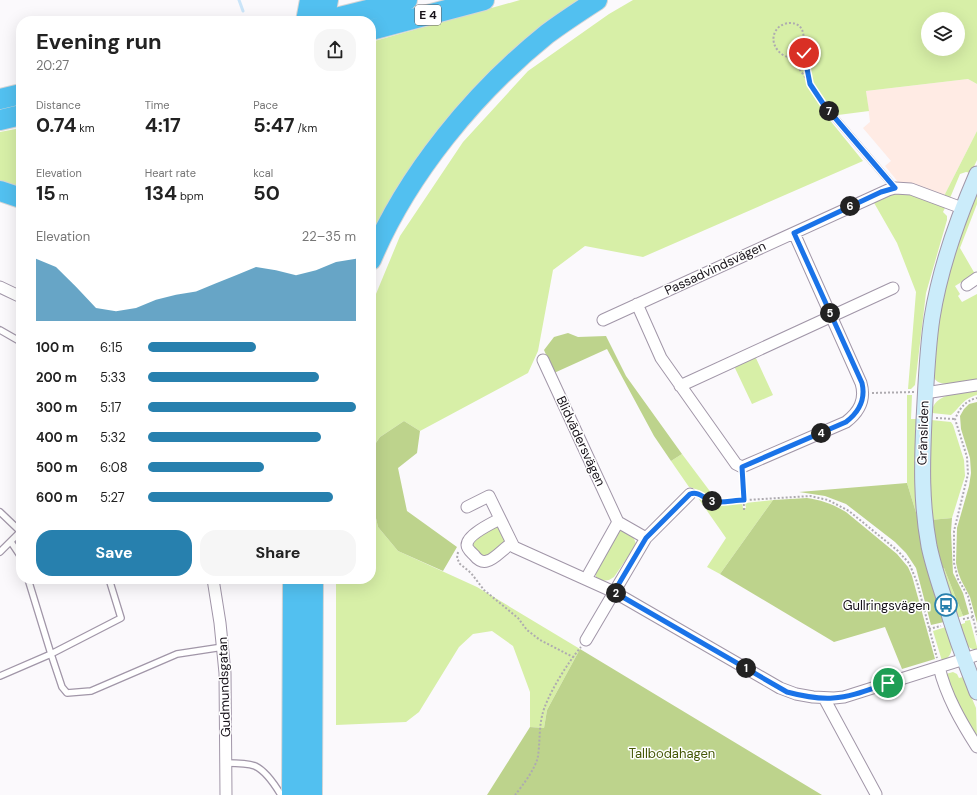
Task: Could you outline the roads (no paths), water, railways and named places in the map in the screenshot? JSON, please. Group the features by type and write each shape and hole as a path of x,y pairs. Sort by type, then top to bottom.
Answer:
{"highway":[{"path":"307,16 310,0"},
{"path":"325,16 328,0"},
{"name":"E 4","path":"344,16 407,0"},
{"name":"E 4","path":"376,29 484,0"},
{"path":"376,250 391,218 413,182 451,130 468,110 520,57 548,33 597,0"},
{"path":"0,99 16,95"},
{"path":"0,120 16,116"},
{"path":"0,191 16,196"},
{"path":"293,584 303,667 312,795"},
{"path":"292,795 303,667 312,584"}],"street":[{"name":"Gränsliden","path":"977,174 962,208 948,250 936,297 920,395 924,417 922,488 925,522 934,568 970,658 977,692"},
{"name":"Passadvindsvägen","path":"603,320 881,192 895,188 911,189 962,208"},
{"path":"637,304 662,358 680,386 736,464 742,467 846,422 854,416 859,408 863,388 794,233"},
{"path":"966,285 977,278"},
{"path":"0,287 16,295"},
{"path":"680,386 893,288"},
{"name":"Blidvädersvägen","path":"543,360 618,522"},
{"path":"920,395 977,385"},
{"path":"586,640 646,538 690,494"},
{"path":"467,507 489,496 514,547 614,592 780,688 796,694 824,698 844,697 970,658"},
{"path":"500,519 482,529 468,540 468,548 476,559 483,562 491,560 505,547 512,543"},
{"path":"586,579 618,522 646,538"},
{"name":"Gudmundsgatan","path":"213,584 218,605 223,647 226,702 226,795"},
{"path":"939,667 952,704 977,747"},
{"path":"824,698 876,794"}],"lane":[{"path":"824,105 895,188"},
{"path":"0,330 16,339"},
{"path":"0,512 16,527"},
{"path":"0,552 16,537"},
{"path":"11,542 16,550"},
{"path":"30,584 62,687 67,693 91,691 176,654 223,647"},
{"path":"0,676 51,654 121,618 111,584"},
{"path":"226,763 238,763 255,766 265,774 281,795"}],"waterway":[{"path":"239,0 243,11"}],"place":[{"name":"Gullringsvägen","path":"946,605"}],"park label":[{"name":"Tallbodahagen","path":"672,753"}]}
